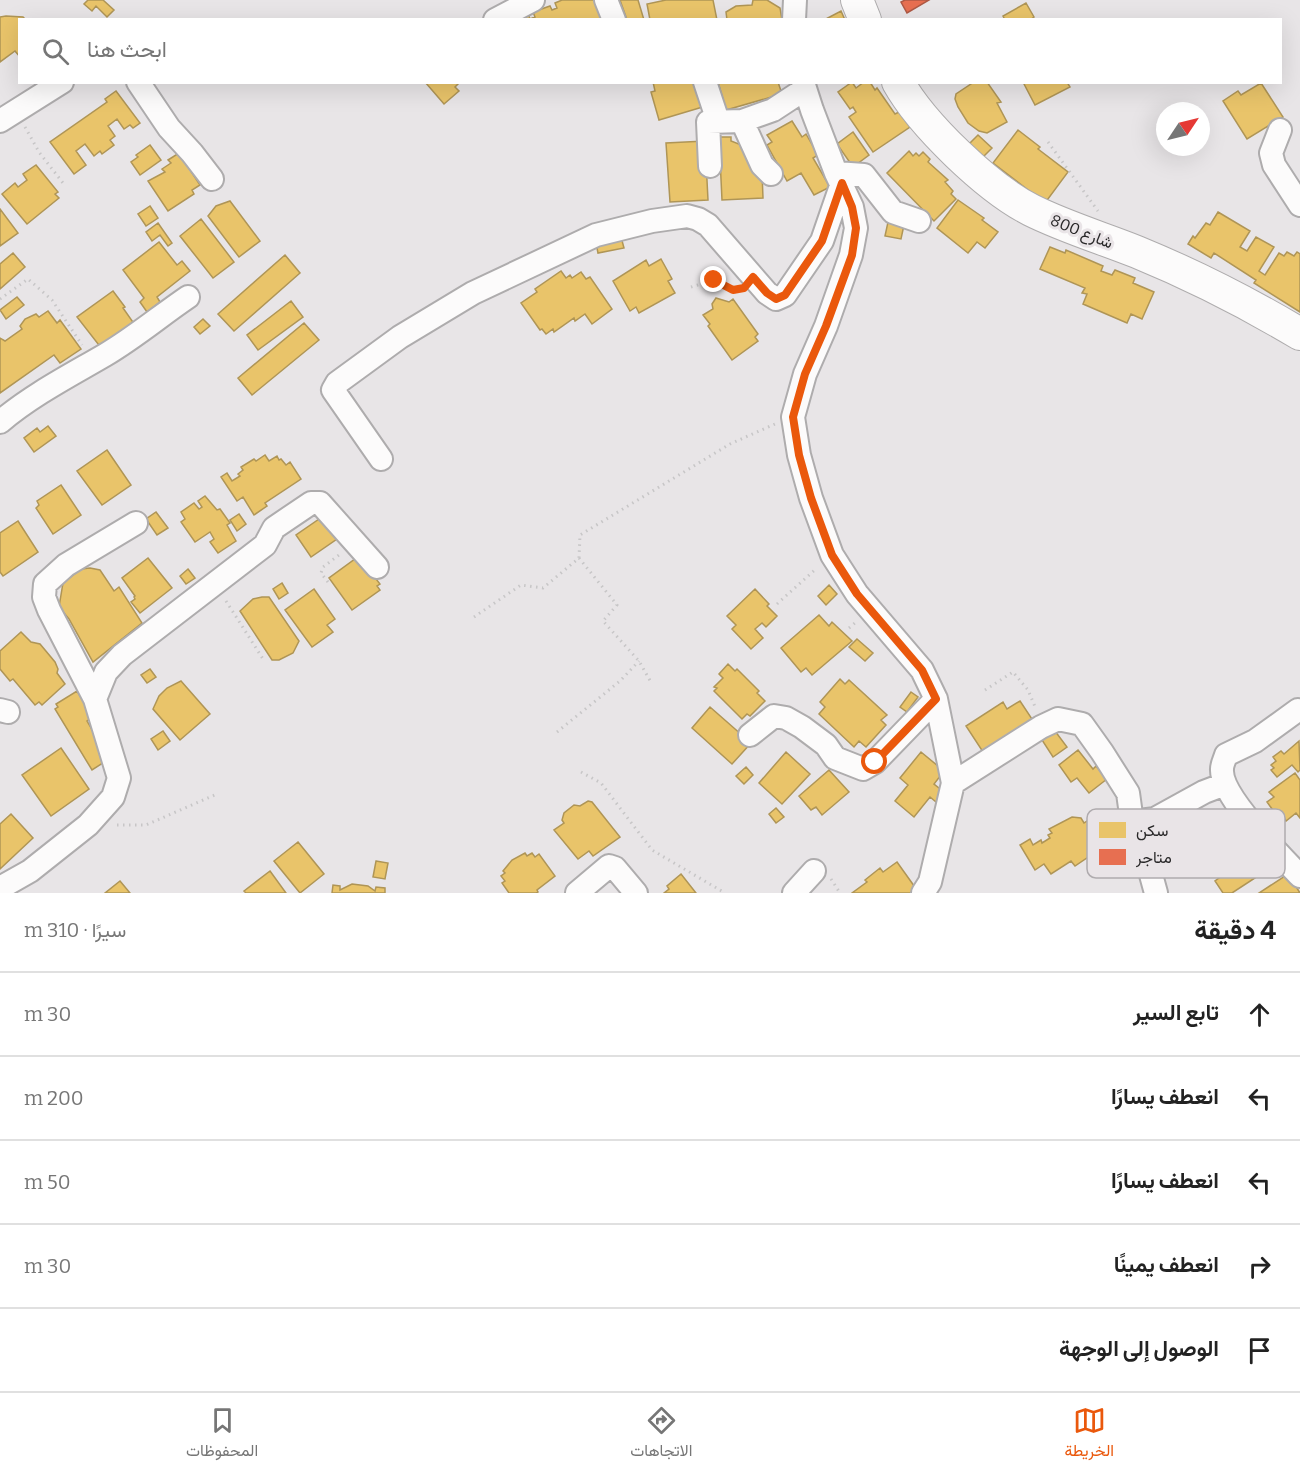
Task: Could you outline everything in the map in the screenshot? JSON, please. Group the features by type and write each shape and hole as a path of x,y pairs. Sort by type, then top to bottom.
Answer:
{"main road":[{"path":"857,0 864,18"},
{"name":"شارع 800","path":"899,84 907,98 989,183 1031,210 1116,244 1242,301 1300,334"}],"street":[{"path":"499,18 533,0"},
{"path":"606,0 613,18"},
{"path":"794,18 795,0"},
{"path":"8,116 59,84"},
{"path":"139,84 168,128 192,153 212,179"},
{"path":"706,84 718,122"},
{"path":"710,166 708,122 742,121 773,110 804,86 852,207 856,228 852,255 826,326 805,374 793,417 799,455 808,488 832,555 857,594 922,670 936,699 953,783 930,882 923,893"},
{"path":"742,121 762,165 771,174"},
{"path":"1280,130 1271,153 1272,159 1300,205"},
{"path":"839,178 864,175 892,212 919,221"},
{"path":"381,459 333,390 337,383 400,337 474,293 596,235 652,221 687,216 708,225 767,293 776,299 785,295 822,241 839,178"},
{"path":"0,422 25,403 93,362 188,297"},
{"path":"95,699 106,672 122,655 265,545 274,528 311,503 320,503 378,567"},
{"path":"0,888 30,871 88,825 113,797 119,778 95,699 49,610 44,597 45,584 66,565 136,523"},
{"path":"750,735 774,716 786,718 826,745 836,758 863,769 875,762 936,699"},
{"path":"1242,809 1225,784 1221,769 1226,755 1255,741 1298,710"},
{"path":"953,783 1041,727 1058,719 1082,724 1128,793 1124,809"},
{"path":"1173,809 1203,792 1225,784"},
{"path":"1285,860 1300,876"},
{"path":"577,893 609,866 615,868 632,888"},
{"path":"794,893 822,873"},
{"path":"1152,878 1156,893"}],"path":[{"path":"8,116 63,183"},
{"path":"1048,142 1097,209 1116,244"},
{"path":"691,287 714,280 733,290 744,288 753,277"},
{"path":"0,299 28,279 52,300 93,362"},
{"path":"652,684 639,661 603,621 616,605 579,558 580,535 730,444 793,417"},
{"path":"328,582 321,573 323,567 354,542"},
{"path":"777,604 832,555"},
{"path":"474,617 522,585 543,588 579,558"},
{"path":"216,584 264,659"},
{"path":"557,732 620,681 639,661"},
{"path":"985,690 1013,672 1028,690 1037,712 1058,719"},
{"path":"581,772 601,783 652,850 725,893"},
{"path":"88,825 146,825 217,794"},
{"path":"822,873 840,893"}],"building: سكن":[{"path":"88,0 103,0 114,10 107,17 96,6 92,11 84,4"},
{"path":"562,0 599,0 606,18 532,18 535,17 533,12 550,6 552,10 557,8 555,3"},
{"path":"620,0 638,0 643,18 626,18"},
{"path":"666,0 713,0 717,18 650,18 647,4"},
{"path":"753,0 767,0 780,8 782,18 727,18 726,12 736,6 752,5"},
{"path":"1026,3 1034,17 1004,18 1003,16"},
{"path":"841,11 844,18 828,18"},
{"path":"528,13 530,18 515,18"},
{"path":"0,17 24,18 18,18 18,55 15,51 0,62"},
{"path":"427,84 458,84 455,87 459,91 444,104"},
{"path":"653,84 699,84 706,106 659,120 651,92 655,91"},
{"path":"719,84 779,84 782,94 726,110"},
{"path":"849,84 853,84 856,88 861,84 871,84 875,90 877,88 895,114 899,112 910,127 873,152 849,117 856,112 853,107 850,109 838,92"},
{"path":"971,84 988,84 1001,102 997,103 1007,122 987,133 979,131 968,123 958,107 956,94"},
{"path":"1024,84 1068,84 1070,87 1035,105"},
{"path":"1262,84 1283,117 1247,139 1223,101 1238,91 1241,95"},
{"path":"116,91 140,123 133,128 130,125 124,129 117,119 108,126 115,136 110,140 114,145 102,154 100,151 94,156 85,144 76,151 86,165 74,174 50,142 107,102 105,99"},
{"path":"792,121 802,137 806,134 818,155 813,158 830,187 814,195 801,173 787,181 767,145 772,142 767,135"},
{"path":"1018,130 1068,172 1045,203 993,163"},
{"path":"853,132 869,155 853,167 837,144"},
{"path":"978,135 992,148 982,158 968,145"},
{"path":"719,137 731,137 731,141 744,146 762,172 763,198 722,200"},
{"path":"705,141 708,200 670,202 666,143"},
{"path":"150,145 161,160 140,175 131,162 138,157 136,155"},
{"path":"909,151 913,156 916,153 919,156 923,152 930,159 928,162 948,180 945,182 953,191 951,194 956,199 934,221 887,173"},
{"path":"179,153 200,185 192,190 194,194 168,211 148,181 165,172 162,169 171,163 168,160"},
{"path":"36,165 58,192 55,194 59,198 27,224 2,194 15,183 18,187 27,180 23,174"},
{"path":"958,200 984,218 982,220 998,232 985,248 977,242 968,253 937,228"},
{"path":"230,201 260,241 239,257 208,216 216,206"},
{"path":"150,206 158,218 146,226 138,214"},
{"path":"0,209 18,233 0,246"},
{"path":"1218,212 1250,231 1240,247 1247,251 1256,237 1274,247 1259,271 1265,275 1279,253 1284,256 1287,252 1294,256 1297,252 1300,254 1300,312 1254,283 1256,280 1214,253 1211,258 1188,244 1206,223 1210,225"},
{"path":"201,219 234,262 213,278 180,236"},
{"path":"888,222 904,225 901,239 885,236"},
{"path":"158,223 172,243 168,246 160,235 152,241 146,232"},
{"path":"621,237 624,248 598,253 597,248 592,249 591,242"},
{"path":"159,242 177,265 182,261 190,271 157,297 160,302 147,312 140,302 144,298 123,270"},
{"path":"1050,247 1065,253 1066,250 1103,266 1101,271 1112,275 1115,270 1135,278 1133,283 1154,292 1142,319 1131,314 1127,323 1083,304 1087,294 1082,293 1085,288 1040,269"},
{"path":"13,253 25,267 0,289 0,264"},
{"path":"285,255 300,273 234,331 218,314"},
{"path":"661,259 672,279 668,281 675,293 639,313 636,307 630,311 613,281 646,260 649,266"},
{"path":"561,271 566,278 570,275 572,278 581,272 586,279 590,277 612,309 592,324 585,314 575,321 574,318 554,332 553,329 546,334 542,329 540,330 521,303 537,292 535,289"},
{"path":"113,291 135,325 102,349 77,317"},
{"path":"17,297 24,305 6,319 0,310"},
{"path":"716,298 729,302 733,299 758,334 755,337 758,341 732,360 703,315 713,309 712,304"},
{"path":"291,301 303,317 258,350 247,335"},
{"path":"48,311 57,323 60,320 81,349 60,363 54,355 0,393 0,338 5,341 22,329 20,326 25,319 36,314 39,317"},
{"path":"203,319 210,326 200,334 194,327"},
{"path":"304,323 319,340 252,395 238,378"},
{"path":"48,426 56,436 34,452 24,438 37,428 40,432"},
{"path":"107,450 131,485 102,505 77,471"},
{"path":"265,455 269,461 277,456 286,465 290,462 301,479 265,503 267,506 254,515 243,497 237,501 221,477 227,473 232,481 240,476 238,474 243,470 241,467"},
{"path":"61,485 81,515 53,534 36,508 39,505 37,501"},
{"path":"205,496 217,510 220,509 230,523 227,525 236,541 218,553 210,542 214,539 210,532 195,542 181,522 185,519 181,512 194,503 199,509 202,507 198,501"},
{"path":"156,512 168,528 157,535 146,519"},
{"path":"239,514 246,524 237,531 230,520"},
{"path":"322,517 337,539 311,557 296,535"},
{"path":"18,521 38,552 3,576 0,572 0,533"},
{"path":"148,558 172,588 140,613 131,602 135,596 122,578"},
{"path":"355,559 379,577 376,579 380,584 377,586 380,590 352,610 329,578"},
{"path":"81,569 100,570 114,591 119,587 142,623 93,662 69,619 59,607 63,583"},
{"path":"188,569 195,578 186,584 180,576"},
{"path":"282,583 288,593 279,599 273,589"},
{"path":"829,585 837,594 826,605 818,596"},
{"path":"314,589 335,619 327,625 333,632 312,647 285,610"},
{"path":"755,589 777,616 766,627 762,623 755,629 763,638 751,649 732,629 736,625 727,616"},
{"path":"269,597 299,641 293,653 279,660 272,660 240,611 253,599"},
{"path":"819,615 829,626 832,622 852,641 812,675 806,668 801,672 781,648"},
{"path":"21,632 31,642 40,644 55,662 57,673 65,684 42,705 39,702 35,705 13,679 10,681 0,669 0,651"},
{"path":"857,639 873,653 865,661 849,647"},
{"path":"728,664 735,671 737,669 759,691 757,693 765,701 750,716 747,714 742,719 714,691 717,688 714,687 723,678 719,674"},
{"path":"150,669 156,677 147,683 141,675"},
{"path":"840,679 845,684 849,680 887,715 881,720 886,725 866,747 859,741 854,747 819,714 825,707 820,702"},
{"path":"181,681 210,714 180,740 153,709 159,696 167,688"},
{"path":"77,691 93,717 87,721 109,759 92,770 55,709 58,707 56,704"},
{"path":"911,692 918,697 907,712 900,707"},
{"path":"1020,701 1032,719 985,755 966,726 1003,702 1007,709"},
{"path":"710,707 751,743 732,764 692,728"},
{"path":"163,731 170,741 158,750 151,739"},
{"path":"1055,731 1067,747 1053,757 1042,740"},
{"path":"1299,741 1300,770 1298,772 1292,765 1277,777 1271,770 1274,768 1271,765 1276,761 1273,757 1281,751 1284,754"},
{"path":"61,748 89,789 51,816 22,775"},
{"path":"1078,750 1093,769 1096,766 1107,779 1089,793 1077,778 1071,782 1059,765"},
{"path":"786,752 810,774 782,804 759,783"},
{"path":"921,752 944,771 934,784 944,792 936,802 930,797 914,817 895,801 908,785 900,778"},
{"path":"746,767 753,775 744,784 736,776"},
{"path":"829,770 849,792 822,815 816,807 811,810 799,796"},
{"path":"1295,773 1300,780 1300,818 1296,813 1286,821 1285,809 1272,809 1267,802 1274,797 1269,792"},
{"path":"588,801 592,802 620,837 593,856 589,851 578,859 554,830 564,823 562,820 564,813 574,805 580,806"},
{"path":"776,808 784,817 776,823 769,814"},
{"path":"11,814 33,838 0,869 0,824"},
{"path":"1072,817 1081,818 1084,823 1087,821 1087,858 1075,866 1071,861 1051,874 1044,864 1035,870 1020,845 1030,839 1033,845 1041,840 1042,843 1050,838 1048,835 1052,833 1049,829"},
{"path":"298,842 324,874 300,893 274,861"},
{"path":"525,853 527,856 532,853 535,857 539,854 555,876 536,893 509,893 502,883 505,881 501,876 505,873 503,871 512,860"},
{"path":"376,861 388,863 385,879 373,877"},
{"path":"897,862 917,890 914,893 852,893 880,868 883,872"},
{"path":"270,871 286,893 246,893 244,891"},
{"path":"681,874 696,893 664,893 669,889 667,886"},
{"path":"1288,874 1300,893 1259,893 1285,878"},
{"path":"1219,878 1255,878 1232,893 1223,893 1215,881"},
{"path":"120,881 130,893 105,893"},
{"path":"352,884 368,886 375,891 376,887 385,888 385,893 332,893 333,885 340,886 340,890"}],"building: متاجر":[{"path":"929,0 907,13 901,2"}],"route":[{"path":"714,280 733,290 744,288 753,277 767,293 776,299 785,295 822,241 842,183 852,207 856,228 852,255 826,326 805,374 793,417 799,455 811,498 832,555 857,594 922,670 936,699 875,762"}]}
